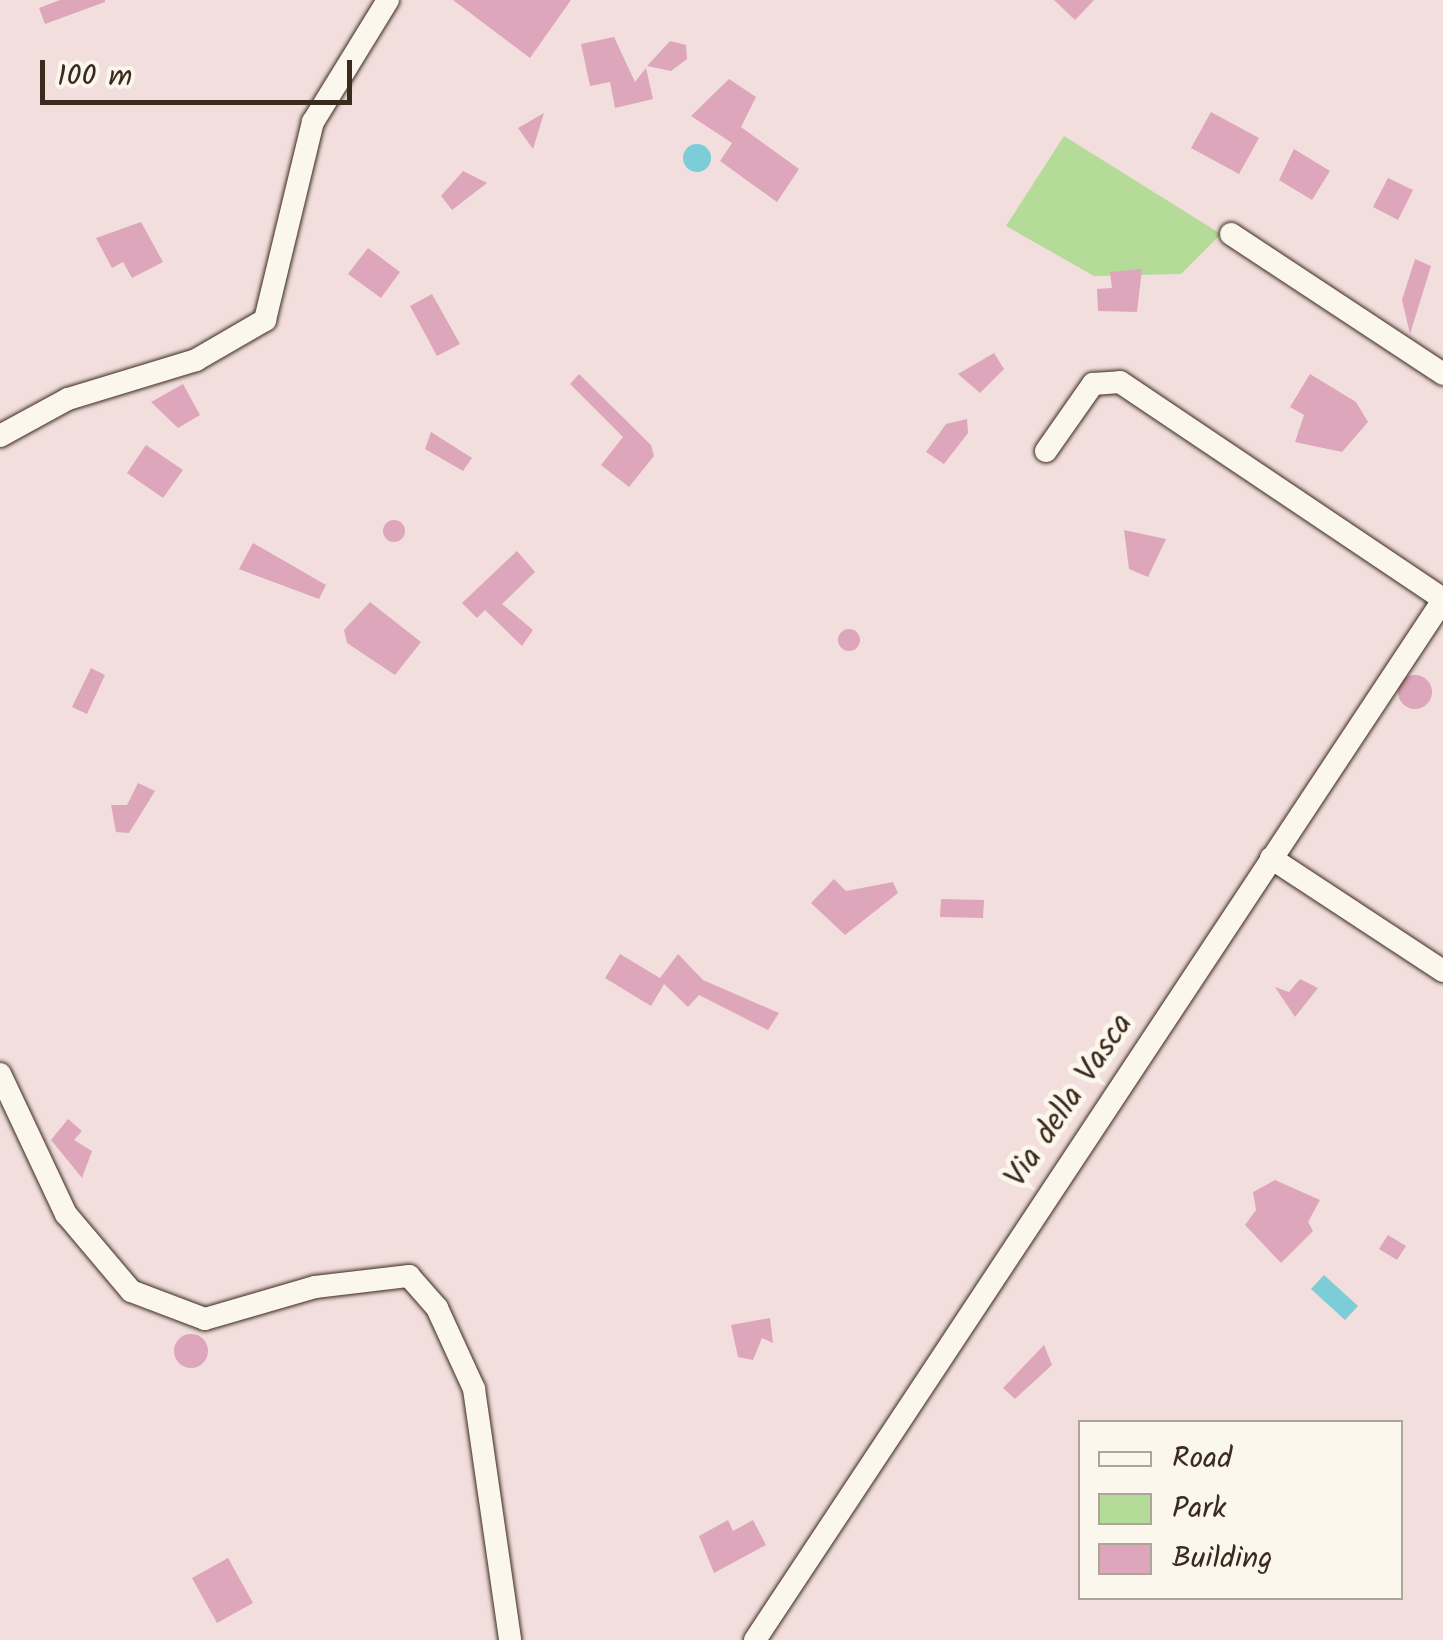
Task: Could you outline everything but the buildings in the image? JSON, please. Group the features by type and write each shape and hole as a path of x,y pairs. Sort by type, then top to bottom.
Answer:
{"street":[{"path":"0,436 68,399 196,360 265,320 313,122 388,0"},
{"path":"1231,234 1443,374"},
{"path":"1046,452 1093,384 1120,382 1443,600"},
{"name":"Via della Vasca","path":"755,1640 1443,600"},
{"path":"1271,858 1443,971"},
{"path":"0,1074 66,1214 132,1290 205,1319 315,1287 409,1276 438,1308 474,1389 510,1640"}],"green space":[{"path":"1064,136 1221,234 1181,274 1094,276 1006,226"}],"water":[{"path":"697,144 707,148 711,158 707,168 697,172 687,168 683,158 687,148"},
{"path":"1324,1275 1358,1306 1345,1320 1311,1289"}]}
